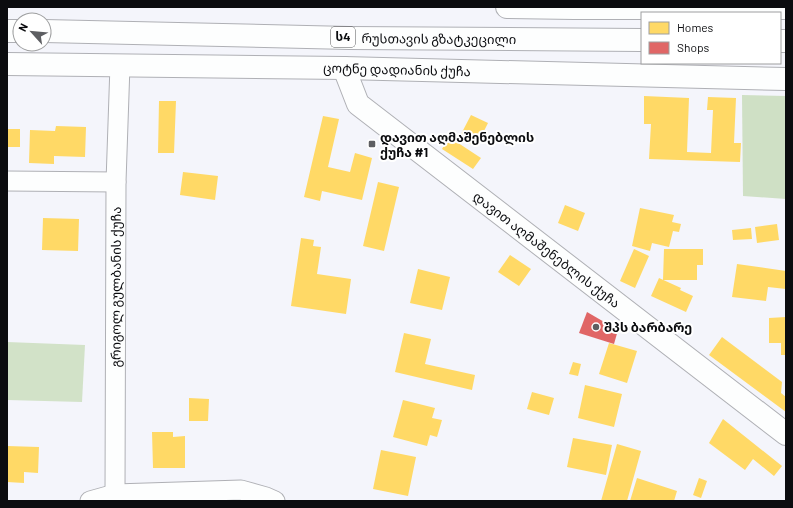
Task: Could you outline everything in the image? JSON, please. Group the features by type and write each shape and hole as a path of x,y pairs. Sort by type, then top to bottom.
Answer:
{"main road":[{"path":"507,7 786,8"},
{"name":"რუსთავის გზატკეცილი","path":"52,31 349,38 641,40"},
{"name":"ცოტნე დადიანის ქუჩა","path":"7,64 344,68 786,79"},
{"name":"დავით აღმაშენებლის ქუჩა","path":"344,68 358,104 786,434"}],"street":[{"name":"გრიგოლ გულბანის ქუჩა","path":"120,65 116,182 122,498"},
{"path":"7,181 116,182"},
{"path":"90,501 241,490 275,501"}],"green space":[{"path":"742,95 786,96 786,199 743,196"},
{"path":"7,342 85,345 82,402 7,400"}],"building: Homes":[{"path":"644,96 689,98 687,152 711,153 713,110 707,110 708,97 736,98 734,143 741,143 740,162 649,159 651,124 644,124"},
{"path":"159,101 176,101 174,153 158,153"},
{"path":"471,115 488,123 476,147 459,138"},
{"path":"323,116 339,119 328,167 350,172 355,153 372,158 362,200 322,191 320,201 304,197"},
{"path":"56,126 86,127 85,157 54,156 54,164 29,163 30,130 55,131"},
{"path":"7,129 20,129 20,147 7,147"},
{"path":"449,137 481,158 473,169 442,149"},
{"path":"183,172 218,176 215,200 180,195"},
{"path":"378,182 399,187 384,251 363,246"},
{"path":"565,205 585,213 578,231 558,223"},
{"path":"640,208 674,215 672,222 681,224 679,232 673,231 669,247 652,243 650,251 632,246"},
{"path":"43,218 79,219 78,251 42,250"},
{"path":"777,224 779,240 757,243 755,227"},
{"path":"751,228 752,239 733,240 732,230"},
{"path":"301,238 314,240 313,246 321,247 317,274 351,279 346,314 291,306"},
{"path":"634,249 649,256 635,288 620,281"},
{"path":"664,249 703,249 703,265 697,265 697,280 663,280"},
{"path":"510,255 531,269 519,286 498,272"},
{"path":"737,264 786,271 786,289 768,287 766,301 732,297"},
{"path":"418,269 450,277 442,310 410,303"},
{"path":"659,278 681,288 680,290 693,296 686,312 651,296"},
{"path":"786,317 786,355 781,355 781,343 769,343 769,318"},
{"path":"404,333 431,339 425,364 475,375 472,390 395,372"},
{"path":"722,337 782,382 781,393 786,397 786,412 709,355"},
{"path":"609,343 637,351 627,383 599,374"},
{"path":"573,362 581,364 578,376 569,374"},
{"path":"585,385 622,394 614,427 578,418"},
{"path":"532,392 554,398 549,415 527,409"},
{"path":"189,398 209,399 208,421 189,421"},
{"path":"403,400 435,408 432,418 442,420 437,437 430,435 427,446 393,437"},
{"path":"723,419 782,466 774,476 753,459 745,470 709,443"},
{"path":"152,432 173,432 173,437 185,436 185,468 153,468"},
{"path":"573,438 612,445 606,475 567,467"},
{"path":"617,444 641,451 627,501 601,501"},
{"path":"7,446 39,447 38,473 24,472 24,483 7,482"},
{"path":"381,450 416,457 408,496 373,489"},
{"path":"637,478 677,491 674,501 630,501"},
{"path":"699,478 707,481 701,498 693,495"}],"building: Shops":[{"path":"587,312 618,330 614,344 579,333"}],"place":[{"name":"დავით აღმაშენებლის ქუჩა #1","path":"372,144"},
{"name":"შპს ბარბარე","path":"596,327"}]}
